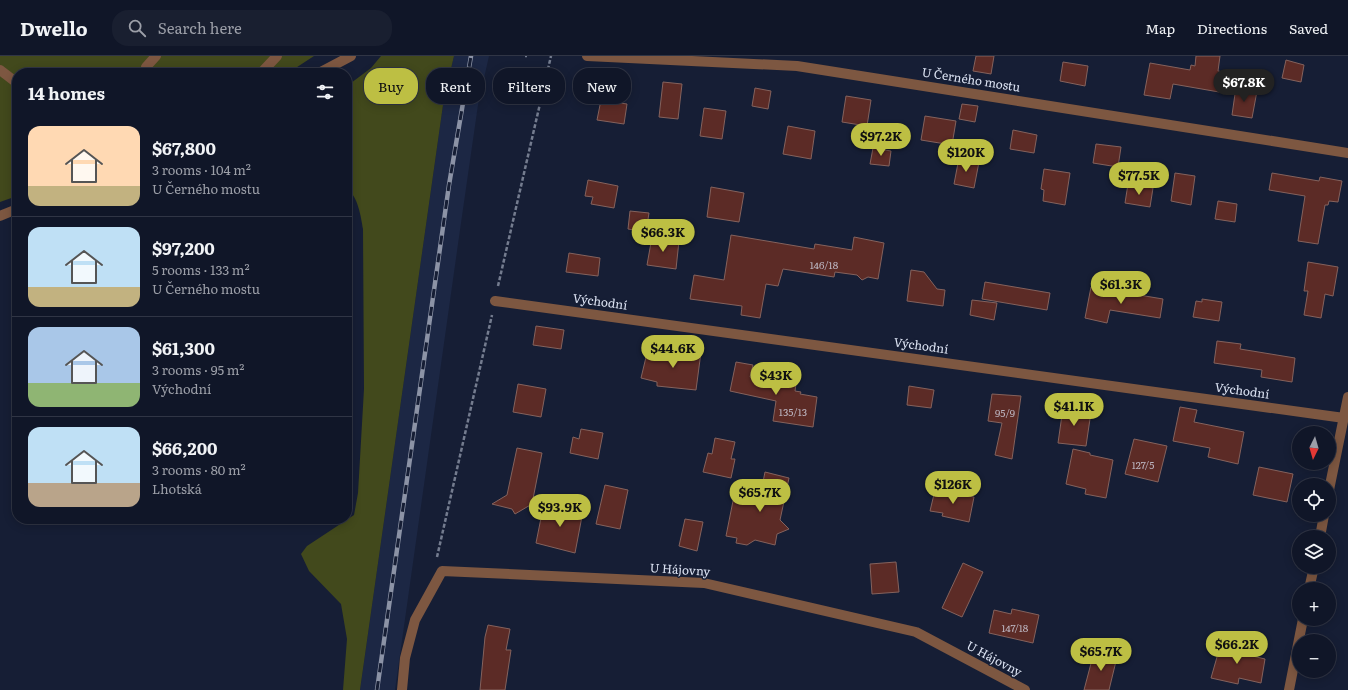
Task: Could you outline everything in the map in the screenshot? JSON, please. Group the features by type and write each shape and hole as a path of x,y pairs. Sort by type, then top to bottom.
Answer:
{"street":[{"path":"146,68 156,56"},
{"path":"266,68 277,56"},
{"path":"329,68 351,56"},
{"name":"U Černého mostu","path":"587,56 798,66 1348,153"},
{"path":"0,70 12,79"},
{"path":"0,216 12,211"},
{"name":"Východní","path":"495,301 1344,418"},
{"path":"1332,478 1348,397"},
{"name":"U Hájovny","path":"402,690 405,658 415,620 442,570 704,583 916,632 1025,690"},
{"path":"1289,690 1302,626"}],"shaded area":[{"path":"454,56 489,56 485,74 485,68 451,68"},
{"path":"443,104 478,104 395,690 360,690"}],"green space":[{"path":"0,56 314,56 296,68 12,68 12,198 0,202"},
{"path":"381,56 454,56 451,68 426,68 426,104 443,104 360,690 343,690 347,639 341,604 309,571 301,554 307,546 340,524 352,524 352,516 354,515 358,493 364,389 363,229 360,213 352,194 352,82 364,73 364,104 418,104 418,68 371,68"}],"building":[{"path":"976,56 994,56 991,74 973,71"},
{"path":"1196,56 1220,56 1218,71 1223,72 1219,92 1173,84 1170,99 1144,95 1150,63 1190,70 1191,65 1195,66"},
{"path":"1286,60 1304,65 1301,82 1282,78"},
{"path":"1063,62 1088,66 1085,86 1060,81"},
{"path":"663,82 682,84 678,119 659,117"},
{"path":"1236,87 1257,91 1252,118 1232,115"},
{"path":"755,88 771,91 768,109 752,106"},
{"path":"846,96 871,100 867,126 842,122"},
{"path":"600,104 627,104 624,124 597,120"},
{"path":"962,104 978,106 975,122 959,119"},
{"path":"704,108 726,111 722,139 700,136"},
{"path":"925,116 956,121 952,145 921,140"},
{"path":"788,126 815,131 811,159 783,154"},
{"path":"1013,130 1037,135 1034,153 1010,149"},
{"path":"1096,144 1121,147 1118,167 1093,163"},
{"path":"873,148 891,151 889,166 870,164"},
{"path":"959,158 979,162 974,188 954,184"},
{"path":"1044,169 1070,173 1065,205 1043,201 1044,190 1041,189"},
{"path":"1175,173 1195,176 1191,205 1171,201"},
{"path":"1272,173 1319,181 1320,177 1342,181 1338,202 1329,201 1328,205 1325,205 1318,244 1298,241 1305,196 1269,190"},
{"path":"588,180 618,186 614,208 591,204 593,197 585,196"},
{"path":"1128,184 1153,188 1150,207 1125,203"},
{"path":"711,187 744,193 739,222 707,217"},
{"path":"1218,201 1237,204 1235,222 1215,219"},
{"path":"630,211 649,213 646,232 628,229"},
{"path":"731,235 814,249 815,244 852,250 854,237 884,243 878,279 868,277 862,280 857,275 835,272 834,277 783,269 778,286 766,284 760,318 741,315 742,306 690,299 694,275 724,280"},
{"path":"652,237 679,241 676,269 647,265"},
{"path":"569,253 600,258 598,276 566,272"},
{"path":"1308,262 1338,267 1333,296 1325,294 1321,318 1304,315 1308,291 1304,291"},
{"path":"911,270 924,272 937,289 945,290 943,306 907,301"},
{"path":"985,282 1050,293 1047,310 982,299"},
{"path":"1091,287 1163,299 1160,318 1110,310 1107,323 1085,318"},
{"path":"1202,299 1222,302 1219,321 1193,317 1196,301 1202,302"},
{"path":"972,300 997,303 994,320 970,315"},
{"path":"536,326 564,330 561,349 533,345"},
{"path":"1217,341 1241,344 1240,349 1295,358 1292,382 1261,377 1262,370 1214,363"},
{"path":"673,348 701,352 696,390 657,386 657,382 641,378 647,353 671,357"},
{"path":"736,362 753,365 750,377 796,384 795,391 801,392 800,394 817,397 813,427 773,421 776,401 730,391"},
{"path":"518,384 546,389 541,417 513,412"},
{"path":"909,386 934,390 931,408 907,405"},
{"path":"992,394 1021,396 1012,459 995,455 1002,423 988,421"},
{"path":"1180,407 1197,410 1194,422 1244,432 1238,464 1208,457 1210,448 1173,441"},
{"path":"1063,408 1091,412 1086,446 1058,443"},
{"path":"581,429 603,433 598,459 570,453 573,437 579,439"},
{"path":"715,438 735,442 731,459 735,459 731,478 703,472 708,453 712,454"},
{"path":"1134,439 1167,446 1158,482 1125,474"},
{"path":"517,448 542,453 532,504 515,514 512,509 492,504 507,495"},
{"path":"1073,449 1090,453 1090,455 1113,460 1106,498 1085,494 1086,489 1066,484"},
{"path":"1259,467 1293,474 1287,502 1253,495"},
{"path":"765,472 789,478 780,520 789,529 777,534 775,545 755,540 747,545 736,543 737,538 726,536 734,496 759,502"},
{"path":"605,485 628,490 620,529 596,524"},
{"path":"935,490 974,497 969,522 942,516 943,513 930,511"},
{"path":"544,503 583,511 575,553 536,543"},
{"path":"685,519 703,522 697,551 679,546"},
{"path":"896,562 899,592 872,594 870,564"},
{"path":"963,563 983,572 962,617 942,608"},
{"path":"1012,609 1039,615 1033,643 989,633 994,610 1011,614"},
{"path":"488,625 510,629 506,650 511,650 505,690 480,690 485,637"},
{"path":"1221,643 1245,648 1244,654 1265,659 1261,683 1239,678 1238,684 1211,678"},
{"path":"1094,652 1117,657 1109,690 1084,690"}],"railway":[{"path":"377,690 449,185 471,56"}]}
